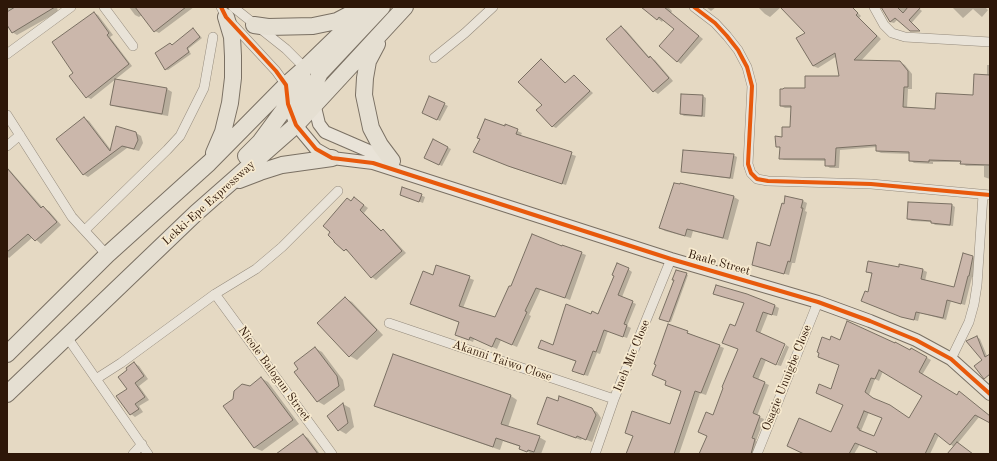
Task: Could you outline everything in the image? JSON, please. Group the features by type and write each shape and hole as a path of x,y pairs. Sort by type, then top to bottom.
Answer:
{"highway":[{"path":"254,25 268,27 313,26 337,21 363,7"},
{"path":"7,354 107,255 209,163 286,84 305,68 368,7"},
{"path":"296,125 312,98 320,72 382,7"},
{"path":"312,98 405,7"},
{"path":"392,162 380,145 371,128 364,95 365,78 368,61 380,38 405,7"},
{"path":"209,163 223,132 230,103 233,56 232,37 227,10"},
{"path":"143,264 154,244 260,142 288,104 305,68"},
{"name":"Lekki-Epe Expressway","path":"7,394 196,212 296,125"},
{"path":"196,212 233,182 253,174 282,165 332,158"}],"street":[{"path":"7,54 70,7"},
{"path":"104,7 133,46"},
{"path":"434,58 465,33 493,7"},
{"path":"694,7 715,23 727,36 738,50 747,67 752,86 748,164 751,173 757,179 768,182 871,184 986,195 974,304 969,322 950,359"},
{"path":"874,7 884,25 892,33 905,37 990,42"},
{"path":"227,10 254,25 286,49 305,68 319,124 325,132 392,162 426,181"},
{"path":"227,10 286,84 288,104 296,125 316,149 332,158 373,163 426,181"},
{"path":"84,230 168,150 180,136 204,88 213,37"},
{"path":"7,115 72,217 107,255"},
{"path":"7,146 20,135"},
{"name":"Baale Street","path":"426,181 671,259 818,302 870,321 916,340 950,359 990,394"},
{"path":"96,379 121,363 216,294 272,256 338,191"},
{"name":"Ineh Mic Close","path":"595,454 614,399 671,259"},
{"name":"Nicole Balogun Street","path":"216,294 332,454"},
{"name":"Osagie Unuigbe Close","path":"757,454 818,302"},
{"name":"Akanni Taiwo Close","path":"389,323 614,399"},
{"path":"67,337 148,454"},
{"path":"132,454 142,444"}],"building":[{"path":"15,7 55,7 12,33 7,25 7,12"},
{"path":"135,7 186,7 154,32"},
{"path":"641,7 664,7 699,36 677,62 659,46 674,29 659,17 657,20"},
{"path":"780,7 852,7 858,13 856,15 877,36 854,60 900,61 908,71 908,87 904,87 903,107 935,109 936,93 973,95 974,74 990,75 990,165 960,164 961,161 909,161 909,152 876,151 876,145 836,148 835,166 825,166 825,159 779,159 780,147 776,147 775,136 782,137 782,127 790,127 791,106 780,106 780,89 805,88 805,76 839,76 835,53 813,66 796,38 805,33"},
{"path":"881,7 897,7 903,13 908,7 921,7 909,20 920,31 910,31 895,18 890,22"},
{"path":"94,12 109,33 107,35 129,64 86,98 69,76 73,73 52,42"},
{"path":"621,26 669,78 653,92 606,39"},
{"path":"193,28 200,37 187,48 189,52 165,70 155,53 170,43 172,45"},
{"path":"541,59 565,83 574,75 590,91 552,127 536,110 542,105 518,82"},
{"path":"115,79 167,88 162,114 110,105"},
{"path":"681,94 703,95 702,116 680,114"},
{"path":"429,96 445,103 437,120 422,113"},
{"path":"84,117 110,151 116,126 136,132 138,140 134,149 122,146 83,175 56,139"},
{"path":"485,119 518,129 516,134 572,152 562,184 508,166 473,152 480,139 477,138"},
{"path":"433,139 448,147 439,165 424,158"},
{"path":"683,150 734,154 730,178 681,172"},
{"path":"7,168 41,208 43,206 57,222 35,241 28,234 7,252"},
{"path":"674,183 680,183 734,196 723,238 687,229 685,236 659,228"},
{"path":"402,187 422,194 419,202 400,195"},
{"path":"785,196 803,200 801,208 803,208 790,262 788,261 784,274 752,265 757,242 770,246 782,203 784,204"},
{"path":"354,197 364,205 360,210 381,231 383,229 402,251 371,278 346,249 344,251 334,242 328,235 330,232 323,226 347,198 351,201"},
{"path":"908,202 952,204 950,225 931,223 931,221 907,219"},
{"path":"532,234 582,252 565,298 536,288 525,311 527,312 512,345 496,338 492,347 470,337 469,340 455,335 459,322 410,304 423,271 433,275 436,265 470,276 459,306 495,317 509,286 511,286"},
{"path":"963,253 973,256 961,304 947,300 943,318 916,312 914,320 901,317 861,301 865,291 868,292 872,273 866,272 868,261 899,267 899,264 923,269 921,279 954,287"},
{"path":"617,263 629,268 618,295 633,301 624,324 627,325 623,337 604,330 596,352 593,351 584,375 572,371 576,361 538,348 541,340 553,345 566,304 591,314 592,311 598,314 614,276 612,275"},
{"path":"676,270 687,273 669,322 659,319 674,280 672,280"},
{"path":"716,285 747,294 775,305 772,315 763,312 756,331 785,344 776,365 761,358 753,377 765,382 753,413 760,416 752,438 755,439 751,454 699,454 707,436 698,432 706,412 713,415 723,388 722,387 738,349 722,343 730,324 735,326 744,303 713,294"},
{"path":"345,297 377,330 349,357 317,323"},
{"path":"847,321 910,350 911,348 927,357 919,372 957,395 959,391 990,416 990,423 975,415 950,445 935,433 925,454 876,454 877,452 855,443 849,454 804,454 787,446 799,418 831,432 843,405 816,393 819,384 831,389 839,365 818,357 819,353 817,352 822,337 830,340 831,336 840,340","holes":["879,370 922,396 909,418 890,405 873,398 865,392 871,378 875,379","864,411 882,418 874,436 857,428"]},
{"path":"668,324 688,331 687,333 720,345 701,393 695,391 674,454 626,454 633,436 625,433 632,411 670,424 681,391 665,385 666,381 652,375 656,365 654,364"},
{"path":"977,336 985,357 990,354 990,374 984,379 974,366 982,360 966,341"},
{"path":"315,347 337,376 339,386 317,402 294,372 298,369 294,363"},
{"path":"393,354 511,395 501,424 540,436 534,452 528,450 527,452 519,449 520,446 496,438 493,447 374,406"},
{"path":"134,362 144,376 135,383 145,397 135,404 139,409 130,415 116,396 127,389 118,377"},
{"path":"261,377 293,420 254,448 223,406 233,399 234,391 242,384 250,386"},
{"path":"559,396 592,408 596,415 586,440 577,436 576,438 537,424 547,397 558,401"},
{"path":"343,403 348,423 338,431 327,416"},
{"path":"303,434 318,454 276,454"},
{"path":"957,442 973,454 947,454"}],"cycle path":[{"path":"221,7 226,17 276,71 286,85 288,104 296,125 316,149 332,158 373,163 671,259 818,302 916,340 951,359 990,394"},
{"path":"694,7 715,23 727,36 738,50 747,67 752,86 748,164 751,173 757,179 768,181 871,184 990,195"}]}
